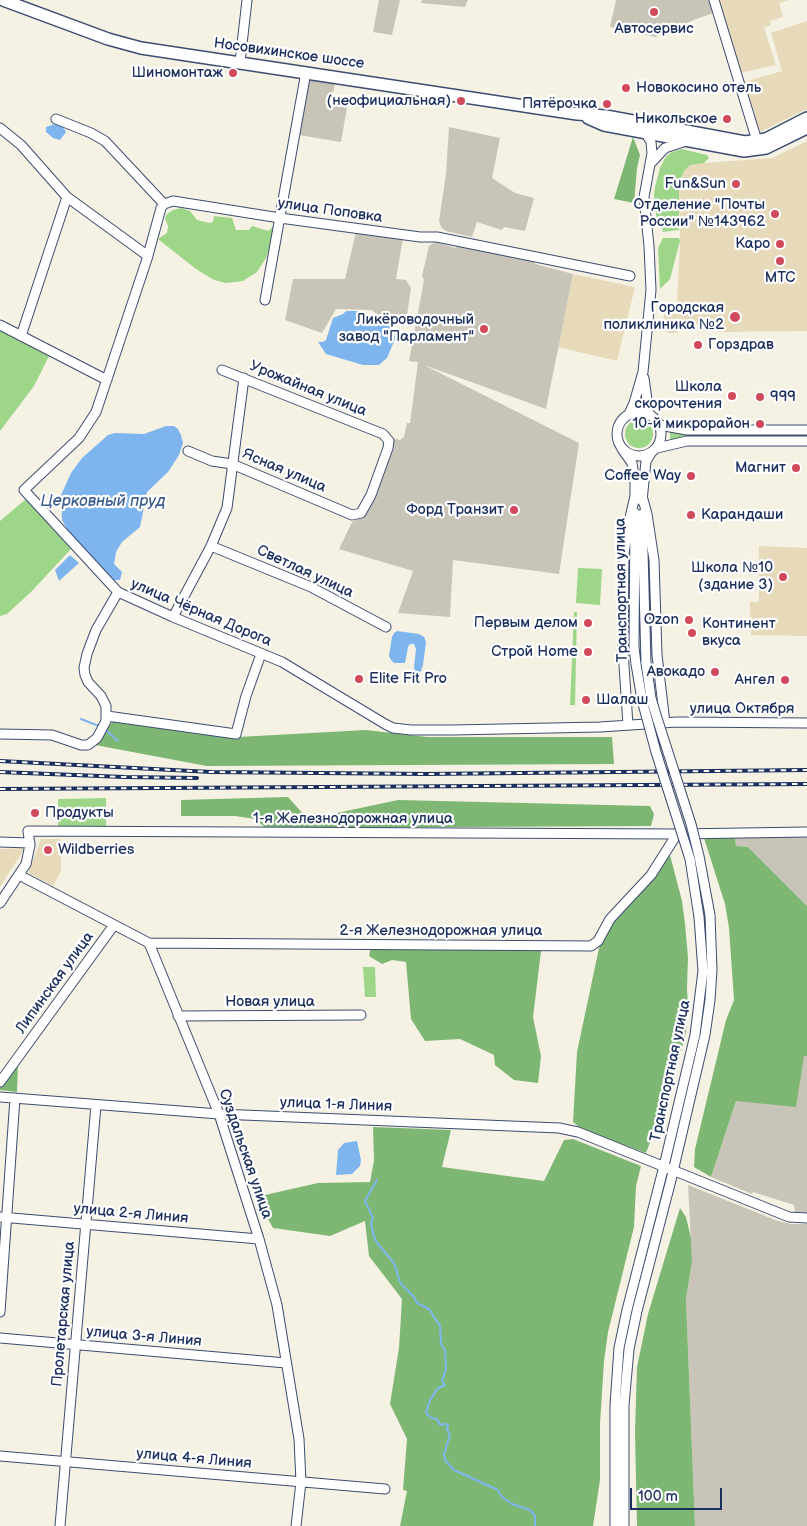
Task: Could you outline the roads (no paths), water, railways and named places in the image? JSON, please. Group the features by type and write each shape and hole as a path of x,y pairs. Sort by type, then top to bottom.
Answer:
{"main road":[{"name":"Носовихинское шоссе","path":"4,0 124,44 163,52 240,62 577,114 606,116 745,142 757,142 766,139 807,118"},
{"name":"Носовихинское шоссе","path":"577,114 604,125 744,151 768,147 807,128"}],"street":[{"path":"240,62 246,0"},
{"path":"714,0 757,142"},
{"path":"265,300 306,72"},
{"path":"56,119 91,133 105,141 164,204"},
{"path":"0,128 21,144 67,197 148,256"},
{"path":"642,132 647,135 651,142 651,163 644,197 651,290 643,372 634,403 629,414 620,421 616,432 622,449 627,453 639,456 686,441 807,441"},
{"path":"651,163 665,148 687,140"},
{"path":"21,336 67,197"},
{"name":"улица Поповка","path":"164,204 173,201 280,218 437,237 630,276"},
{"name":"улица Чёрная Дорога","path":"164,204 161,208 148,256 96,412 79,438 24,490 118,592 282,662 393,728 453,730 600,727 665,723"},
{"path":"0,325 107,380"},
{"name":"Урожайная улица","path":"222,370 383,434 389,441 366,506 361,513 352,514 341,511"},
{"path":"643,372 649,414"},
{"path":"173,617 211,546 227,508 244,378"},
{"path":"629,414 643,412 655,419 659,425 661,437 654,450"},
{"path":"659,425 687,430 807,430"},
{"name":"Транспортная улица","path":"615,1526 614,1405 618,1357 627,1310 698,1070 710,1000 712,970 710,915 699,856 691,824 657,718 646,663 638,496 632,463 622,449"},
{"name":"Транспортная улица","path":"624,1526 624,1405 628,1358 636,1311 689,1067 701,1000 703,971 699,917 690,859 656,752 642,700 634,646 638,496 646,462 654,450"},
{"name":"Ясная улица","path":"188,451 212,461 232,464 341,511"},
{"path":"638,496 654,554 657,646 665,723"},
{"path":"628,724 623,650 624,554 628,526 638,496"},
{"name":"Светлая улица","path":"211,546 311,587 386,627"},
{"path":"0,734 52,735 75,744 88,745 98,738 103,730 107,716 106,706 104,699 88,682 84,668 96,630 118,592"},
{"path":"107,716 236,734 246,696 261,654"},
{"name":"улица Октября","path":"665,723 807,723"},
{"name":"1-я Железнодорожная улица","path":"30,843 28,831 677,834 807,832"},
{"name":"2-я Железнодорожная улица","path":"149,943 591,946 598,941 610,920 650,875 677,834"},
{"path":"0,842 30,843 28,858 20,875 0,903"},
{"path":"20,875 149,943"},
{"name":"Липинская улица","path":"0,1082 114,925"},
{"name":"Суздальская улица","path":"149,943 220,1114 259,1239 276,1305 299,1439 301,1482 296,1526"},
{"name":"Новая улица","path":"178,1016 361,1016"},
{"name":"улица 1-я Линия","path":"0,1096 220,1114 559,1128 578,1132 789,1217 807,1218"},
{"path":"0,1312 3,1217 15,1098"},
{"name":"Пролетарская улица","path":"60,1526 96,1105"},
{"name":"улица 2-я Линия","path":"3,1217 259,1239"},
{"name":"улица 3-я Линия","path":"0,1338 286,1363"},
{"name":"улица 4-я Линия","path":"0,1456 385,1489"}],"water":[{"path":"55,124 62,126 66,132 60,140 53,138 46,132 46,127"},
{"path":"346,311 356,311 393,326 395,339 387,358 379,365 363,365 326,354 318,342 326,340 333,318"},
{"name":"Церковный пруд","path":"166,426 174,426 181,435 183,443 179,455 168,472 147,492 140,527 122,542 116,552 114,564 122,572 120,580 109,580 70,534 62,520 61,495 71,473 82,458 108,435 115,433 144,434"},
{"path":"70,555 79,563 59,581 55,570"},
{"path":"397,631 419,634 424,637 426,642 423,665 418,673 414,667 416,649 414,644 410,644 408,647 405,663 394,663 389,656 392,637"},
{"path":"357,1141 361,1160 360,1166 352,1174 336,1175 338,1150 344,1143"}],"waterway":[{"path":"81,719 99,726"},
{"path":"107,731 118,741"},
{"path":"377,1180 365,1201 373,1218 371,1224 374,1237 394,1263 400,1282 417,1303 429,1309 440,1326 441,1344 445,1350 446,1369 442,1381 445,1385 438,1388 430,1400 426,1413 431,1418 437,1419 440,1425 448,1425 447,1429 450,1435 444,1454 445,1460 454,1470 498,1490 501,1496 512,1504 530,1510 535,1516 535,1526"}],"railway":[{"path":"0,761 211,772 426,774 807,770"},
{"path":"0,772 197,778"},
{"path":"0,789 807,784"}],"place":[{"name":"Автосервис","path":"654,12"},
{"name":"Шиномонтаж","path":"233,73"},
{"name":"Новокосино отель","path":"626,88"},
{"name":"(неофициальная)","path":"461,101"},
{"name":"Пятёрочка","path":"607,104"},
{"name":"Никольское","path":"727,119"},
{"name":"Fun&Sun","path":"736,184"},
{"name":"Отделение \"Почты России\" №143962","path":"775,214"},
{"name":"Каро","path":"780,244"},
{"name":"МТС","path":"780,261"},
{"name":"Городская поликлиника №2","path":"735,317"},
{"name":"Ликёроводочный завод \"Парламент\"","path":"484,329"},
{"name":"Горздрав","path":"698,345"},
{"name":"Школа скорочтения","path":"732,396"},
{"name":"999","path":"760,397"},
{"name":"10-й микрорайон","path":"760,424"},
{"name":"Магнит","path":"796,468"},
{"name":"Coffee Way","path":"691,476"},
{"name":"Форд Транзит","path":"514,510"},
{"name":"Карандаши","path":"691,515"},
{"name":"Школа №10 (здание 3)","path":"783,577"},
{"name":"Ozon","path":"689,620"},
{"name":"Первым делом","path":"588,623"},
{"name":"Континент вкуса","path":"692,633"},
{"name":"Строй Home","path":"588,652"},
{"name":"Авокадо","path":"715,672"},
{"name":"Elite Fit Pro","path":"359,679"},
{"name":"Ангел","path":"785,680"},
{"name":"Шалаш","path":"586,700"},
{"name":"Продукты","path":"35,813"},
{"name":"Wildberries","path":"48,850"}]}
